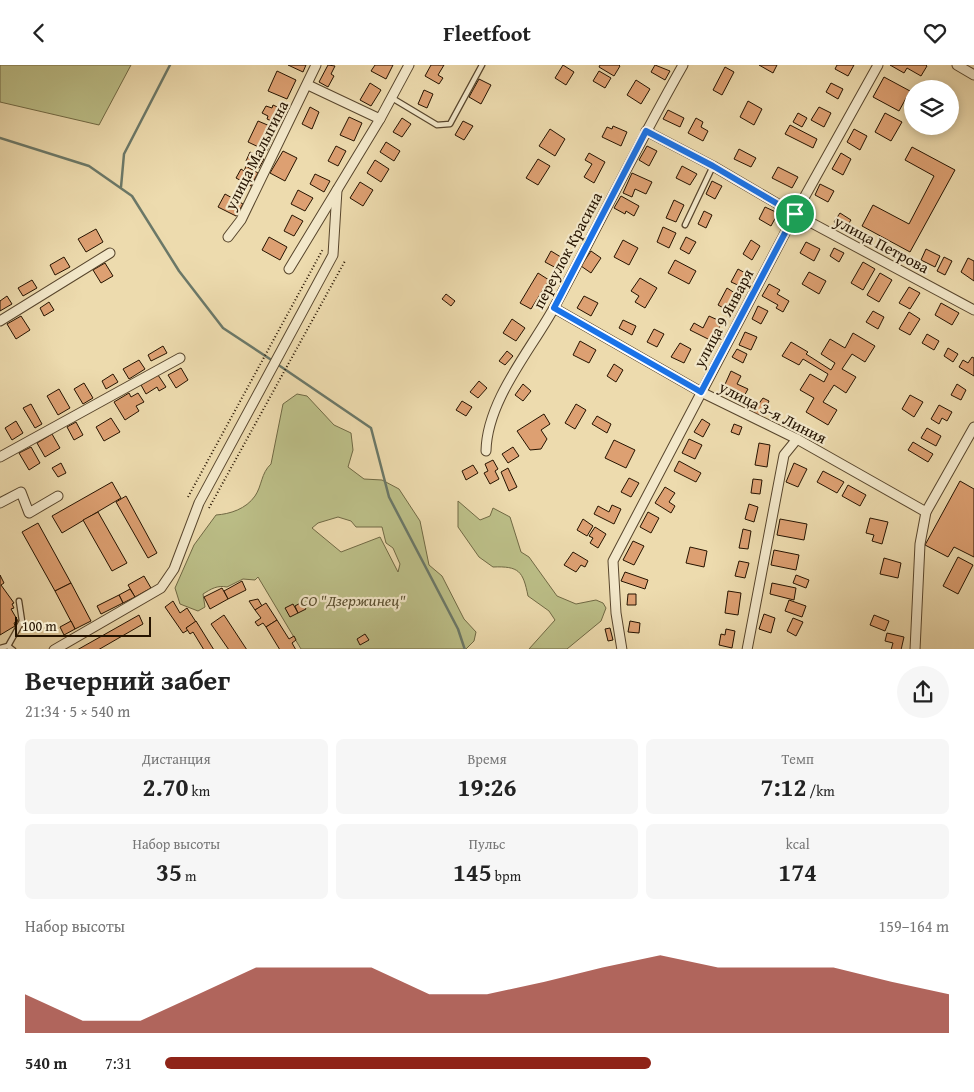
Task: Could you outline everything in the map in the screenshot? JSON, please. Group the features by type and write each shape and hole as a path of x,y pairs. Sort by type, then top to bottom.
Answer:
{"street":[{"name":"улица Малыгина","path":"228,237 241,220 308,85 316,65"},
{"path":"289,269 380,119 409,65"},
{"name":"переулок Красина","path":"486,451 486,434 494,409 554,308 682,65"},
{"name":"улица 9 Января","path":"622,649 616,613 613,561 795,214 878,65"},
{"path":"961,66 974,75"},
{"path":"308,85 380,119"},
{"name":"улица Петрова","path":"646,131 974,310"},
{"path":"54,649 161,588 174,569 199,503 333,255 337,190"},
{"path":"0,321 110,253"},
{"name":"улица 3-я Линия","path":"554,308 701,392 796,439 926,512"},
{"path":"0,457 180,358"},
{"path":"915,649 920,544 926,512 974,427"},
{"path":"747,649 784,455 796,439"},
{"path":"0,503 21,492 29,513 58,496"}],"lane":[{"path":"392,98 437,125 450,124 482,65"},
{"path":"685,225 713,166"},
{"path":"0,647 11,648 22,621 18,601"}],"path":[{"path":"188,497 323,249"},
{"path":"209,508 345,261"}],"green space":[{"path":"0,65 131,65 99,125 0,102"},
{"name":"СО \"Дзержинец\"","path":"297,394 307,396 334,425 351,433 353,450 348,467 364,479 382,480 399,489 420,521 429,565 442,576 464,619 476,632 474,641 466,649 301,649 258,577 255,580 243,579 227,587 217,587 203,594 205,607 198,611 180,604 175,588 194,545 216,515 232,512 247,504 255,496 265,471 271,464 283,404","holes":["338,517 351,521 356,527 382,527 386,543 393,548 400,564 398,572 380,537 341,552 312,528 318,523"]},
{"path":"458,501 480,520 490,516 493,508 510,517 521,552 529,557 557,596 576,604 596,600 603,603 606,608 601,621 567,649 529,649 555,620 549,611 528,596 522,576 518,572 509,568 493,567 479,557 458,527"}],"building":[{"path":"288,65 306,65 303,72"},
{"path":"328,65 335,66 331,74 334,76 328,87 319,82"},
{"path":"375,65 393,65 386,79 371,71"},
{"path":"431,65 444,65 438,75 443,78 439,84 425,76"},
{"path":"563,65 574,72 566,85 555,78"},
{"path":"600,65 620,66 614,76 599,67"},
{"path":"655,65 670,71 665,80 651,72"},
{"path":"759,65 777,65 773,73"},
{"path":"837,65 854,65 848,76 835,69"},
{"path":"890,65 927,66 921,76 907,68 904,73"},
{"path":"725,67 734,72 722,95 713,90"},
{"path":"277,71 296,80 287,99 268,91"},
{"path":"599,71 611,78 605,88 593,81"},
{"path":"884,77 904,88 904,102 899,111 873,97"},
{"path":"479,79 491,85 481,104 469,97"},
{"path":"636,80 650,89 641,104 627,95"},
{"path":"370,83 381,90 371,106 360,100"},
{"path":"831,83 843,89 838,99 826,92"},
{"path":"424,90 433,94 427,108 418,104"},
{"path":"748,101 762,109 754,125 740,117"},
{"path":"273,105 284,110 278,124 267,119 268,116 262,113 266,106 272,108"},
{"path":"310,107 319,112 312,129 302,124"},
{"path":"819,107 831,113 824,127 811,120"},
{"path":"668,110 684,118 680,127 663,119"},
{"path":"798,113 807,118 802,127 793,122"},
{"path":"885,113 902,122 891,141 875,132"},
{"path":"349,117 362,123 354,141 340,135"},
{"path":"402,118 411,124 402,137 393,132"},
{"path":"696,118 703,122 701,127 708,131 703,141 688,133"},
{"path":"258,121 277,129 267,151 248,142"},
{"path":"463,121 473,126 464,140 455,135"},
{"path":"790,125 817,139 813,148 785,134"},
{"path":"613,126 627,132 621,146 602,137 607,127 612,129"},
{"path":"550,129 565,139 555,156 539,146"},
{"path":"854,129 867,136 860,150 847,142"},
{"path":"386,142 400,151 394,161 380,152"},
{"path":"336,146 346,151 338,166 328,161"},
{"path":"647,146 657,151 649,166 639,160"},
{"path":"912,147 955,170 910,252 862,226 873,205 909,224 934,176 905,160"},
{"path":"739,149 756,158 751,167 734,159"},
{"path":"283,151 297,158 285,181 270,173"},
{"path":"250,152 264,159 259,168 246,161"},
{"path":"589,153 605,162 594,183 584,177 592,164 585,160"},
{"path":"841,153 851,159 843,175 832,169"},
{"path":"538,159 550,166 538,185 526,178"},
{"path":"375,160 389,169 381,182 367,173"},
{"path":"246,166 258,173 251,186 236,178 241,169 244,171"},
{"path":"682,166 697,174 690,185 676,178"},
{"path":"778,167 798,177 792,188 772,178"},
{"path":"632,173 652,182 646,194 635,189 632,197 623,193"},
{"path":"315,174 330,181 324,192 310,184"},
{"path":"712,181 722,186 715,199 706,194"},
{"path":"360,182 373,190 363,206 350,198"},
{"path":"820,184 834,191 828,202 815,195"},
{"path":"298,190 313,198 305,211 291,204"},
{"path":"225,194 243,204 236,216 218,207"},
{"path":"621,196 639,206 634,216 626,211 625,214 614,208"},
{"path":"674,200 684,205 676,222 666,218"},
{"path":"765,207 778,213 771,226 759,219"},
{"path":"704,211 712,215 706,228 698,224"},
{"path":"840,213 851,220 845,229 834,222"},
{"path":"292,215 303,221 294,236 284,231"},
{"path":"663,227 676,233 669,248 657,242"},
{"path":"96,229 103,242 86,252 78,239"},
{"path":"269,237 287,247 280,260 262,250"},
{"path":"686,237 696,242 689,254 680,249"},
{"path":"623,240 638,248 629,265 614,257"},
{"path":"751,240 760,246 752,260 743,254"},
{"path":"806,242 820,249 814,261 800,253"},
{"path":"834,248 844,253 839,262 830,256"},
{"path":"926,249 940,256 935,267 921,260"},
{"path":"551,251 564,259 558,269 545,262"},
{"path":"591,251 601,258 591,273 581,266"},
{"path":"64,257 70,267 55,275 50,265"},
{"path":"944,257 952,261 945,275 937,271"},
{"path":"968,258 974,261 974,281 961,272"},
{"path":"675,260 696,271 689,284 668,273"},
{"path":"863,262 875,269 863,290 851,283"},
{"path":"105,263 113,276 101,283 93,270"},
{"path":"738,269 747,274 740,286 731,282"},
{"path":"809,272 826,281 819,294 802,284"},
{"path":"538,273 549,280 531,309 520,303"},
{"path":"880,273 892,280 879,302 867,295"},
{"path":"640,278 657,288 645,308 635,302 639,296 631,291"},
{"path":"32,280 37,288 23,296 18,288"},
{"path":"769,284 780,290 777,294 789,301 783,312 776,308 778,305 762,296"},
{"path":"909,287 920,293 910,309 899,303"},
{"path":"727,288 738,295 729,311 718,305"},
{"path":"446,294 455,301 451,306 442,299"},
{"path":"7,296 12,304 0,311 0,301"},
{"path":"584,296 598,303 591,316 577,308"},
{"path":"49,302 54,310 44,316 40,308"},
{"path":"941,303 959,313 952,325 935,315"},
{"path":"758,306 768,311 761,324 752,319"},
{"path":"873,311 884,317 878,329 866,322"},
{"path":"909,312 920,319 910,335 899,329"},
{"path":"21,316 30,330 16,339 7,324"},
{"path":"709,316 722,322 712,341 690,330 694,323 703,328"},
{"path":"512,319 525,328 516,341 503,333"},
{"path":"623,320 636,326 632,335 619,328"},
{"path":"654,329 664,334 657,347 647,342"},
{"path":"745,332 757,337 751,350 739,345"},
{"path":"853,333 875,346 865,362 852,354 842,369 856,377 846,393 834,385 823,402 837,410 828,425 806,412 814,398 800,390 810,374 824,382 828,374 803,359 799,365 782,356 791,342 808,352 806,354 831,370 835,363 821,354 830,339 845,348"},
{"path":"927,334 939,341 934,350 922,343"},
{"path":"580,341 596,350 589,363 573,355"},
{"path":"680,343 691,349 684,363 671,357"},
{"path":"163,346 167,353 151,361 148,355"},
{"path":"948,348 958,354 953,362 944,356"},
{"path":"737,349 747,354 743,363 732,357"},
{"path":"507,351 513,356 505,365 499,361"},
{"path":"972,357 974,358 974,376 959,367 963,360 968,363"},
{"path":"139,360 145,369 129,379 123,369"},
{"path":"614,364 623,370 616,382 607,376"},
{"path":"181,368 188,380 176,388 168,375"},
{"path":"731,371 741,376 737,384 748,389 742,400 722,391"},
{"path":"113,374 118,382 106,389 102,381"},
{"path":"158,375 166,387 159,391 157,387 146,394 141,385"},
{"path":"479,381 487,388 478,398 470,392"},
{"path":"84,383 93,398 83,404 74,389"},
{"path":"523,384 531,391 523,401 515,395"},
{"path":"957,384 966,390 961,400 951,395"},
{"path":"59,389 70,408 58,415 47,396"},
{"path":"129,393 131,397 138,393 144,402 136,406 139,411 125,420 114,402"},
{"path":"910,395 923,402 914,417 902,409"},
{"path":"763,398 769,401 761,418 752,413"},
{"path":"462,401 472,407 466,416 456,410"},
{"path":"31,404 42,424 35,428 23,408"},
{"path":"576,404 586,410 575,429 565,423"},
{"path":"939,405 952,412 947,421 942,418 939,424 931,419"},
{"path":"544,414 550,424 541,430 547,439 541,449 530,450 517,431"},
{"path":"597,416 611,424 607,433 592,424"},
{"path":"111,418 120,432 104,441 96,427"},
{"path":"702,419 710,424 703,437 694,432"},
{"path":"16,421 23,433 12,440 5,428"},
{"path":"76,422 83,435 74,440 67,427"},
{"path":"734,424 742,427 739,435 731,432"},
{"path":"927,428 941,436 936,446 921,438"},
{"path":"52,434 60,448 45,457 37,443"},
{"path":"689,439 702,445 695,459 682,453"},
{"path":"614,440 635,450 626,468 605,458"},
{"path":"913,442 933,454 928,462 908,450"},
{"path":"759,443 770,445 767,467 755,465"},
{"path":"31,447 40,463 29,470 19,453"},
{"path":"513,447 519,456 508,463 502,454"},
{"path":"493,460 498,469 495,471 499,479 490,484 484,473 488,471 485,464"},
{"path":"679,461 701,473 696,482 674,471"},
{"path":"61,463 66,473 58,477 52,468"},
{"path":"794,463 807,469 798,487 786,482"},
{"path":"473,465 478,473 466,480 462,471"},
{"path":"508,468 517,487 509,491 501,472"},
{"path":"823,471 844,482 837,493 817,482"},
{"path":"629,478 639,483 631,497 621,492"},
{"path":"753,479 762,480 760,494 751,493"},
{"path":"960,481 974,489 974,557 954,547 948,557 925,545"},
{"path":"112,482 121,498 62,533 52,516"},
{"path":"848,485 866,495 860,506 842,496"},
{"path":"665,487 675,493 669,502 675,506 671,513 655,503"},
{"path":"126,496 157,553 148,558 116,502"},
{"path":"749,504 758,507 754,522 745,519"},
{"path":"612,505 621,509 614,524 594,514 598,506 609,512"},
{"path":"98,512 127,563 112,571 83,520"},
{"path":"648,512 659,518 651,533 640,527"},
{"path":"870,518 888,522 882,544 872,541 874,535 866,533"},
{"path":"583,519 593,526 587,536 577,530"},
{"path":"780,519 807,524 804,540 777,535"},
{"path":"38,523 71,583 55,591 22,532"},
{"path":"595,527 606,534 598,548 590,543 593,538 589,536"},
{"path":"743,529 751,531 748,549 739,548"},
{"path":"633,541 644,546 634,565 623,560"},
{"path":"690,547 707,551 704,567 686,563"},
{"path":"774,550 799,555 796,570 771,565"},
{"path":"573,552 588,561 585,567 581,565 576,572 564,565"},
{"path":"958,557 973,565 958,594 943,586"},
{"path":"884,558 901,563 898,578 880,574"},
{"path":"739,561 749,563 745,578 735,576"},
{"path":"625,572 648,580 645,589 621,581"},
{"path":"0,575 4,583 1,585 14,603 12,604 14,608 11,609 18,621 14,623 15,626 0,635"},
{"path":"796,575 809,580 806,588 793,583"},
{"path":"144,576 151,588 135,597 128,585"},
{"path":"242,581 246,590 228,599 224,591"},
{"path":"71,583 91,621 75,629 55,591"},
{"path":"772,583 796,588 794,600 770,594"},
{"path":"222,588 228,599 210,609 204,597"},
{"path":"130,589 135,597 123,603 119,595"},
{"path":"728,591 741,593 738,615 725,613"},
{"path":"628,594 636,594 636,605 627,605"},
{"path":"119,595 123,603 101,614 97,606"},
{"path":"258,599 262,606 255,610 249,601"},
{"path":"789,600 806,606 802,617 785,611"},
{"path":"173,601 180,613 187,608 196,622 186,628 188,630 183,633 165,607"},
{"path":"302,602 306,609 298,613 295,606"},
{"path":"266,603 277,620 266,627 263,623 258,626 255,622 261,618 255,610"},
{"path":"293,604 298,613 290,617 285,608"},
{"path":"764,614 775,618 771,633 759,629"},
{"path":"139,615 143,624 100,649 79,649"},
{"path":"224,615 246,649 228,649 211,624"},
{"path":"874,615 889,621 885,631 870,625"},
{"path":"793,618 803,622 796,636 787,631"},
{"path":"277,620 289,639 294,636 296,640 292,643 295,649 279,649 266,627"},
{"path":"71,621 75,629 64,635 60,627"},
{"path":"196,621 213,649 203,649 193,632 190,634 186,628"},
{"path":"630,621 640,623 639,633 628,632"},
{"path":"610,628 613,640 608,641 605,629"},
{"path":"726,629 735,631 732,648 719,645 721,634 725,635"},
{"path":"887,633 904,637 901,649 891,649 893,643 885,641"},
{"path":"365,634 369,640 360,645 357,639"}],"waterway":[{"path":"121,187 124,154 170,65"},
{"path":"0,138 89,166 132,196 179,271 223,328 273,361"},
{"path":"277,364 371,428 389,497 458,629 465,649"}],"route":[{"path":"646,131 713,166 795,214 701,392 554,308 646,131"}]}
